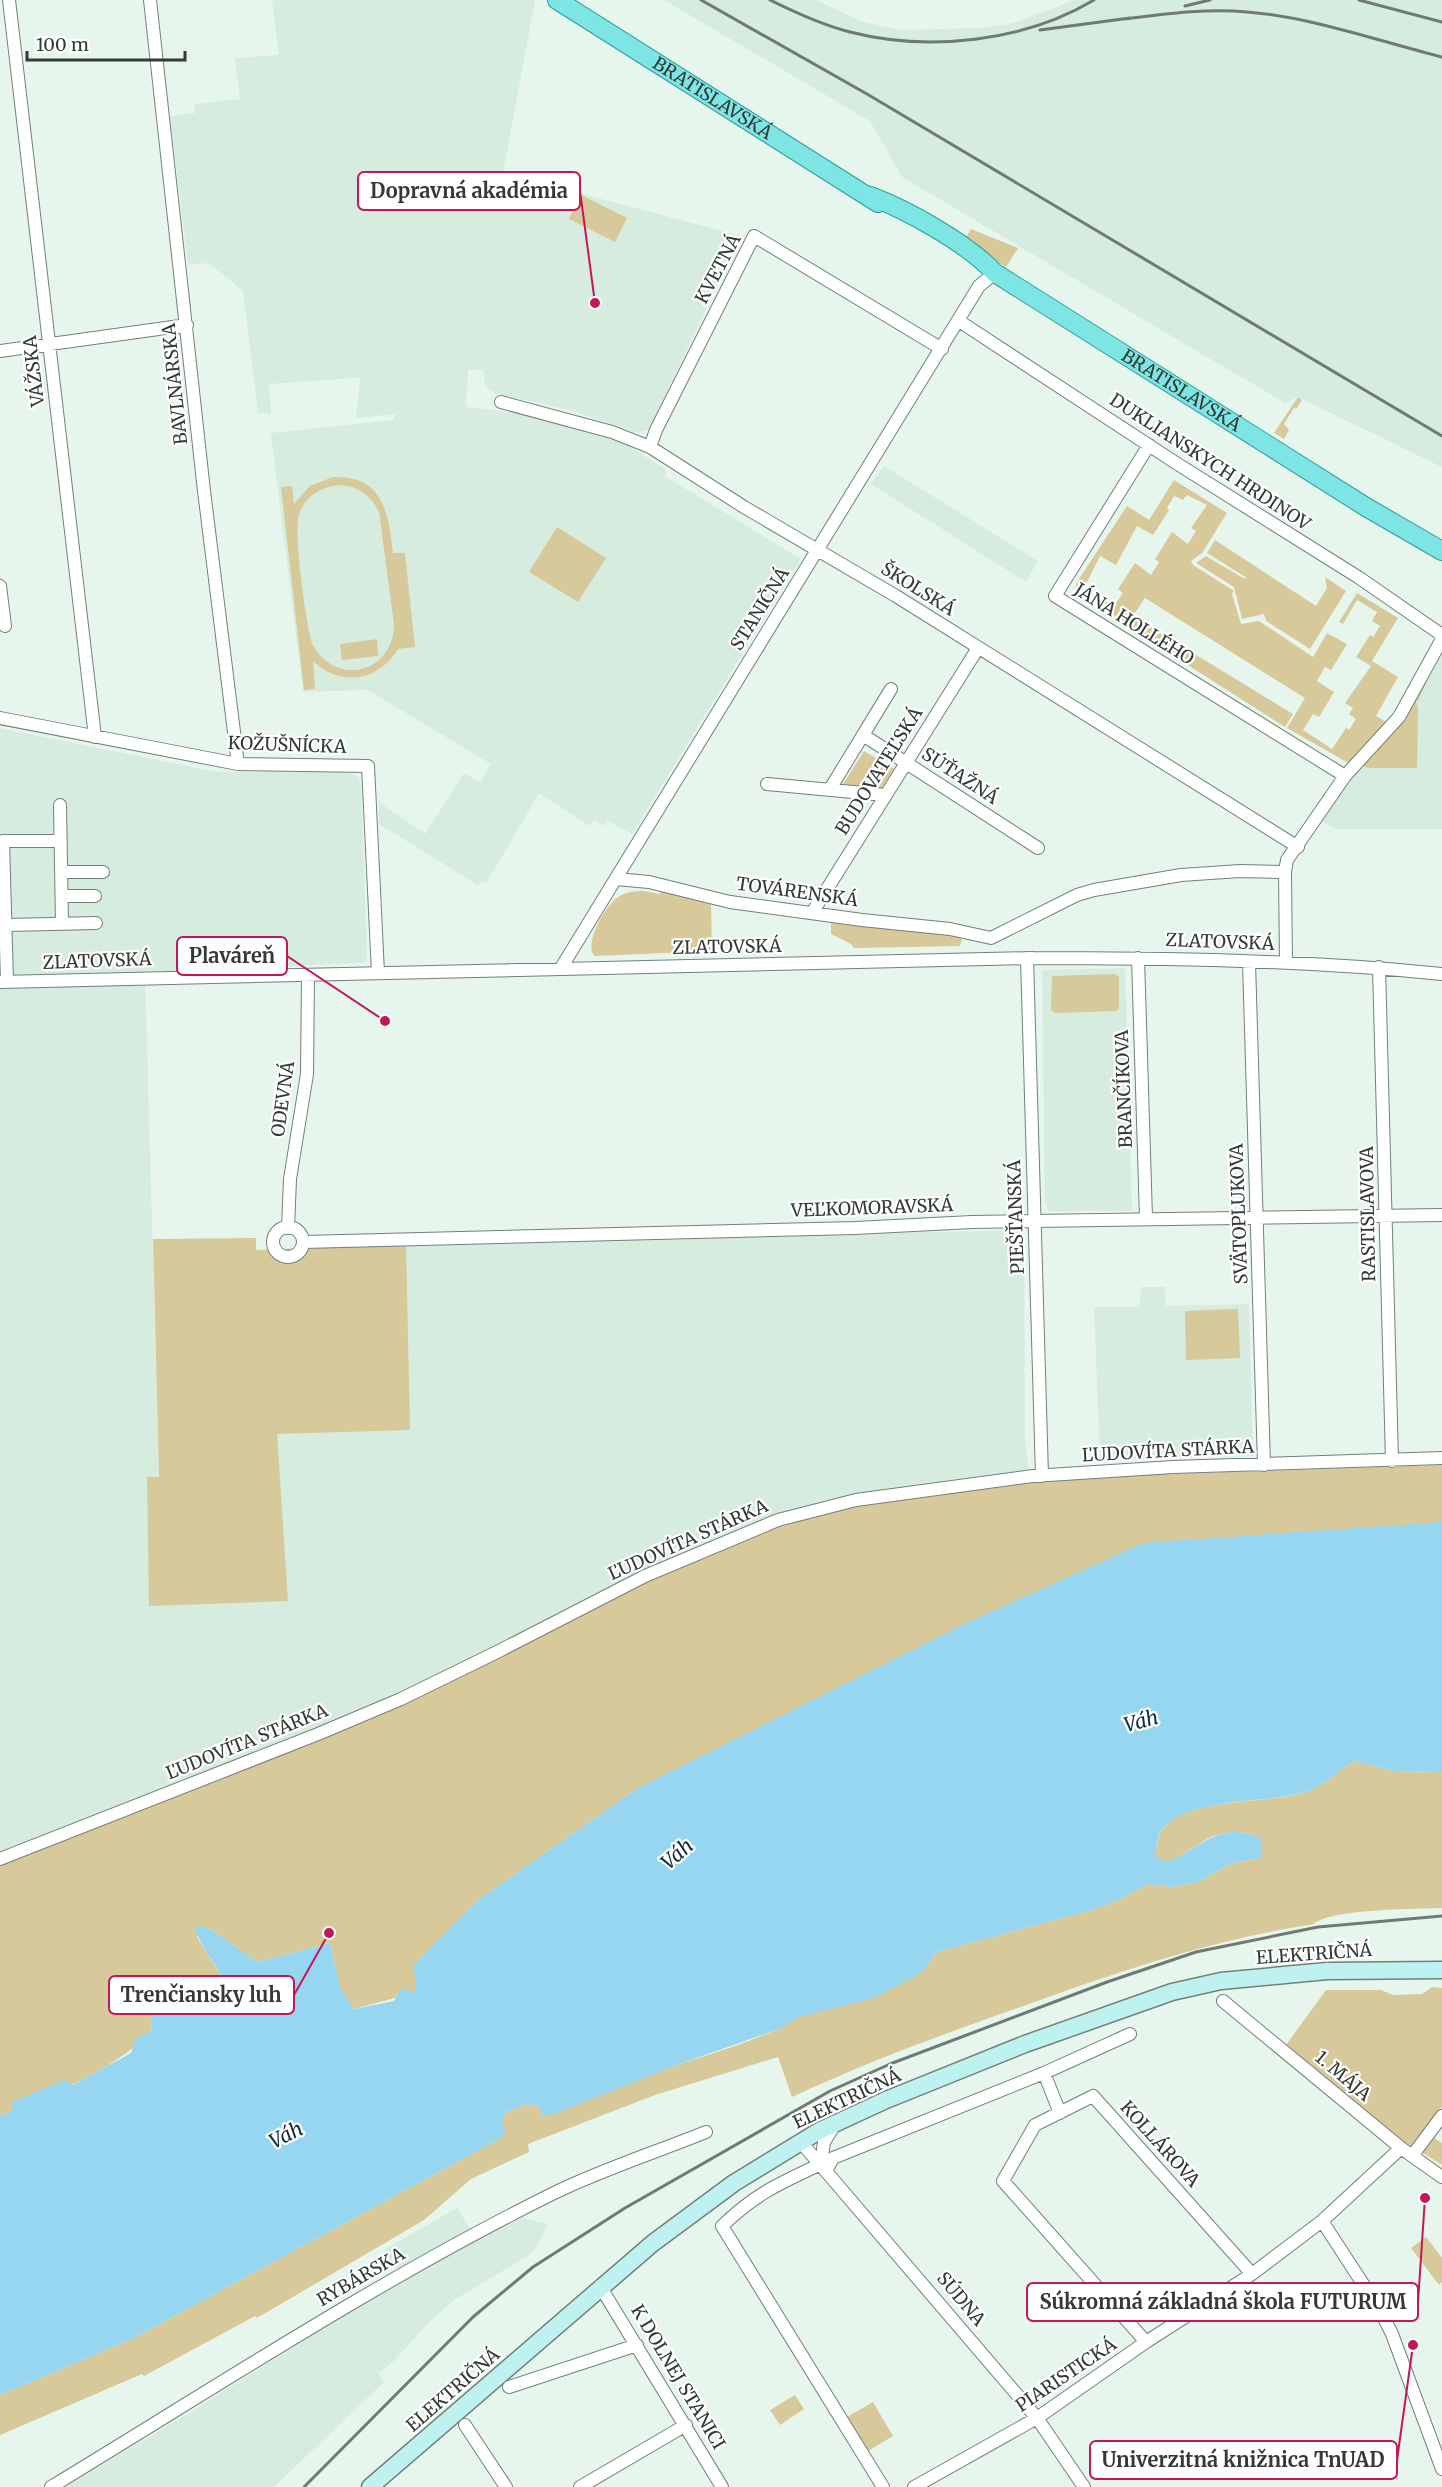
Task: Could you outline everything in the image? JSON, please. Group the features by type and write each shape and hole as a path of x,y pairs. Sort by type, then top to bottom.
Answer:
{"main road":[{"name":"BRATISLAVSKÁ","path":"557,0 870,196 895,205 983,260 995,273 1366,507 1442,550"},
{"name":"BRATISLAVSKÁ","path":"1366,507 1442,561"},
{"name":"ELEKTRIČNÁ","path":"370,2487 600,2286 705,2203 800,2141 835,2124 886,2100 1034,2041 1190,1987 1221,1981 1328,1971 1442,1970"}],"street":[{"name":"VÁŽSKA","path":"9,0 95,738"},
{"name":"BAVLNÁRSKA","path":"150,0 204,491 238,764"},
{"name":"KVETNÁ","path":"650,447 656,430 754,236 942,348"},
{"name":"STANIČNÁ","path":"561,968 979,286 995,273"},
{"name":"DUKLIANSKYCH HRDINOV","path":"959,321 1358,577 1442,637 1399,717 1345,776 1287,860 1285,872 1286,963"},
{"path":"0,351 187,325"},
{"name":"ŠKOLSKÁ","path":"501,402 612,432 650,447 1298,847"},
{"name":"JÁNA HOLLÉHO","path":"1149,445 1055,596 1345,776"},
{"path":"0,586 5,626"},
{"name":"BUDOVATEĽSKÁ","path":"812,913 978,648"},
{"path":"830,789 891,689"},
{"name":"KOŽUŠNÍCKA","path":"0,718 238,764 368,766 378,973"},
{"name":"SÚŤAŽNÁ","path":"862,735 1038,848"},
{"path":"767,784 885,795"},
{"path":"60,805 62,924"},
{"path":"4,982 6,925 3,841 61,841"},
{"name":"TOVÁRENSKÁ","path":"616,879 649,882 730,902 950,929 991,938 1077,895 1094,890 1181,875 1240,871 1285,872"},
{"path":"61,872 103,872"},
{"path":"62,896 95,896"},
{"path":"6,925 96,923"},
{"path":"971,957 974,934"},
{"name":"ZLATOVSKÁ","path":"4,982 971,957 1033,958 1027,958"},
{"name":"ZLATOVSKÁ","path":"1027,958 1138,958 1286,963 1379,967 1442,974"},
{"name":"PIEŠŤANSKÁ","path":"1027,958 1042,1476"},
{"name":"BRANČÍKOVA","path":"1138,958 1146,1218"},
{"name":"SVÄTOPLUKOVA","path":"1249,962 1264,1465"},
{"name":"RASTISLAVOVA","path":"1379,967 1392,1461"},
{"name":"ODEVNÁ","path":"288,1228 290,1179 307,1074 308,975"},
{"name":"VEĽKOMORAVSKÁ","path":"303,1242 1146,1218 1442,1215"},
{"path":"288,1228 297,1230 303,1242 301,1251 293,1257 284,1257 276,1252 274,1238 279,1231 288,1228"},
{"name":"ĽUDOVÍTA STÁRKA","path":"0,1859 291,1745 401,1699 645,1576 778,1520 876,1496 1042,1476 1173,1467 1442,1458"},
{"name":"1. MÁJA","path":"1223,2001 1401,2148 1442,2177"},
{"path":"883,2487 722,2226 746,2203 766,2190 824,2168 833,2158 1044,2073 1130,2034"},
{"path":"1044,2073 1060,2112 1035,2125 1003,2181 1146,2342"},
{"name":"KOLLÁROVA","path":"1060,2112 1093,2096 1252,2274"},
{"path":"1412,2156 1442,2116"},
{"path":"824,2168 824,2142 835,2124"},
{"name":"RYBÁRSKA","path":"51,2487 354,2300 477,2232 574,2184 706,2132"},
{"name":"SÚDNA","path":"800,2141 1037,2418 1084,2487"},
{"name":"PIARISTICKÁ","path":"914,2487 1037,2418 1146,2342 1252,2274 1322,2222 1401,2148"},
{"path":"1322,2222 1380,2310 1392,2334 1442,2469"},
{"name":"K DOLNEJ STANICI","path":"600,2286 638,2345 722,2487"},
{"path":"509,2387 638,2345"},
{"path":"465,2424 506,2487"},
{"path":"580,2487 686,2425"}],"shaded area":[{"path":"272,0 535,0 503,173 741,236 650,427 645,431 634,432 573,411 495,393 485,386 484,371 468,369 466,407 525,414 626,444 665,469 666,477 801,559 632,834 607,820 603,826 594,820 590,826 539,793 486,884 481,881 478,885 379,824 379,799 383,805 425,834 464,773 480,782 491,764 368,690 303,692 271,433 394,420 395,414 356,418 360,378 269,384 271,414 258,413 243,291 209,263 188,265 170,116 195,113 194,104 240,99 235,58 279,55"},
{"path":"664,0 817,0 860,21 899,30 984,28 1014,23 1074,0 1442,0 1442,467 1298,397 1285,403 902,177 870,121"},
{"path":"581,195 627,218 615,242 569,219"},
{"path":"971,229 1018,248 1006,267 964,240"},
{"path":"1298,397 1302,400 1284,424 1289,430 1284,439 1274,433"},
{"path":"884,466 1038,561 1026,582 871,484"},
{"path":"333,477 350,478 363,482 380,499 389,524 393,553 405,553 415,647 398,649 380,668 358,677 335,675 313,661 315,689 304,690 281,487 292,486 294,504 310,486","holes":["339,485 363,492 379,512 394,624 391,641 385,654 362,669 348,670 335,666 322,658 312,644 304,598 299,558 299,514 305,502 314,494"]},
{"path":"1174,480 1227,513 1202,553 1191,561 1193,565 1234,591 1232,594 1241,624 1259,621 1313,657 1327,633 1347,644 1331,670 1325,667 1317,681 1334,692 1319,717 1313,714 1303,730 1332,749 1346,728 1349,730 1356,719 1349,714 1353,708 1345,703 1371,666 1356,657 1370,635 1373,637 1380,626 1372,621 1377,612 1357,600 1343,624 1339,622 1357,593 1398,618 1372,661 1398,677 1376,716 1388,723 1350,764 1287,728 1305,698 1145,598 1126,626 1108,615 1123,593 1118,589 1135,563 1151,575 1159,562 1155,559 1172,532 1188,544 1196,531 1191,528 1207,505 1187,495 1183,500 1174,496 1167,508 1169,510 1153,535 1137,526 1116,565 1100,556 1082,592 1094,600 1097,596 1112,605 1108,612 1075,591 1077,582 1127,506 1149,520"},
{"path":"557,527 606,558 578,602 529,572"},
{"path":"1215,540 1316,606 1327,588 1325,577 1346,591 1310,649 1266,621 1264,614 1242,619 1234,587 1196,563 1206,556 1243,578 1247,578 1207,553"},
{"path":"1134,617 1293,714 1285,727 1128,627"},
{"path":"377,639 378,656 342,660 340,644"},
{"path":"1442,645 1442,829 1336,829 1321,821 1358,765 1393,732"},
{"path":"1442,648 1416,701 1418,709 1417,768 1369,768 1358,765 1393,732 1414,697 1416,700"},
{"path":"0,728 216,772 344,771 357,776 361,784 367,958 363,963 145,972 159,1477 147,1478 150,1606 277,1434 406,1243 1024,1230 1025,1443 1031,1484 987,1486 0,1863"},
{"path":"864,751 894,769 881,789 843,784"},
{"path":"644,891 659,894 662,891 711,902 712,951 594,956 592,942 594,934 607,909 623,894"},
{"path":"831,920 955,934 962,939 960,946 854,948 851,944 831,934"},
{"path":"1125,968 1132,1211 1049,1211 1045,1203 1042,970"},
{"path":"1115,974 1119,977 1119,1008 1117,1011 1055,1013 1051,1010 1052,976"},
{"path":"256,1238 256,1250 406,1243 410,1430 277,1434 288,1601 149,1606 147,1477 159,1477 153,1239"},
{"path":"1141,1287 1165,1287 1166,1306 1249,1304 1253,1456 1100,1459 1094,1307 1140,1307"},
{"path":"1238,1309 1240,1358 1186,1360 1185,1311"},
{"path":"1442,1465 1442,1522 638,1788 478,1900 414,1965 417,1992 354,2009 340,1989 330,1943 258,1962 207,1927 197,1937 226,1984 225,1996 206,1983 186,1988 157,2006 134,1994 151,2018 152,2031 136,2046 80,2081 0,2116 0,1863 270,1759 732,1542 839,1509 923,1494 1104,1476"},
{"path":"1353,1761 1395,1771 1442,1772 1442,1908 1337,1915 1314,1924 1240,1938 1170,1957 1100,1979 939,2036 792,2097 778,2057 655,2095 528,2144 529,2152 471,2179 424,2220 257,2318 255,2316 144,2376 142,2374 0,2435 0,2395 134,2338 501,2138 504,2132 502,2121 506,2112 527,2104 539,2107 542,2111 541,2117 674,2066 738,2045 779,2029 799,2017 921,1973 937,1952 1088,1911 1117,1901 1147,1884 1172,1887 1198,1882 1232,1863 1262,1858 1251,1834 1236,1832 1215,1836 1167,1862 1155,1857 1162,1830 1174,1819 1190,1811 1210,1806 1294,1795 1311,1790"},
{"path":"1432,1987 1442,1988 1442,2107 1411,2148 1286,2045 1326,1990 1381,1990 1393,1995 1422,1994"},
{"path":"1433,2137 1442,2143 1442,2165 1423,2153"},
{"path":"457,2208 473,2233 400,2275 384,2250"},
{"path":"522,2218 548,2224 538,2245 529,2255 454,2300 430,2321 393,2362 378,2373 384,2382 274,2487 65,2487 181,2418 343,2316 454,2251"},
{"path":"1426,2237 1442,2258 1442,2282 1439,2285 1411,2248"},
{"path":"795,2395 804,2409 780,2425 770,2410"},
{"path":"873,2402 893,2436 868,2451 847,2417"}],"water":[{"name":"Váh","path":"1442,1522 1442,1772 1395,1771 1353,1761 1311,1790 1294,1795 1209,1806 1190,1812 1173,1820 1161,1831 1156,1857 1167,1862 1212,1837 1234,1832 1262,1839 1262,1858 1232,1863 1198,1882 1172,1887 1147,1884 1117,1901 1088,1911 937,1952 921,1973 874,1998 799,2017 779,2029 674,2066 554,2114 541,2117 542,2111 539,2107 527,2104 506,2112 502,2121 505,2132 501,2138 134,2338 0,2395 0,2116 13,2110 12,2102 64,2080 73,2085 131,2053 135,2039 152,2031 151,2018 134,1994 144,1990 157,2006 186,1988 206,1983 225,1996 222,1978 202,1944 195,1926 207,1927 258,1962 330,1943 340,1988 354,2009 394,2001 401,1989 416,1992 414,1965 478,1900 638,1788 962,1625 1143,1543"}],"railway":[{"path":"701,0 867,94 1442,436"},
{"path":"770,0 809,18 850,32 880,38 943,42 1007,34 1037,26 1094,0"},
{"path":"1185,6 1210,0"},
{"path":"1359,0 1442,22"},
{"path":"1124,19 1200,11 1271,15 1320,24 1442,57"},
{"path":"1040,30 1130,18"},
{"path":"304,2487 473,2317 533,2267 625,2208 830,2091 890,2064 1107,1982 1196,1952 1318,1927 1442,1916"}],"place":[{"name":"Dopravná akadémia","path":"595,303"},
{"name":"Plaváreň","path":"385,1021"},
{"name":"Trenčiansky luh","path":"329,1933"},
{"name":"Súkromná základná škola FUTURUM","path":"1425,2198"},
{"name":"Univerzitná knižnica TnUAD","path":"1413,2345"}]}
